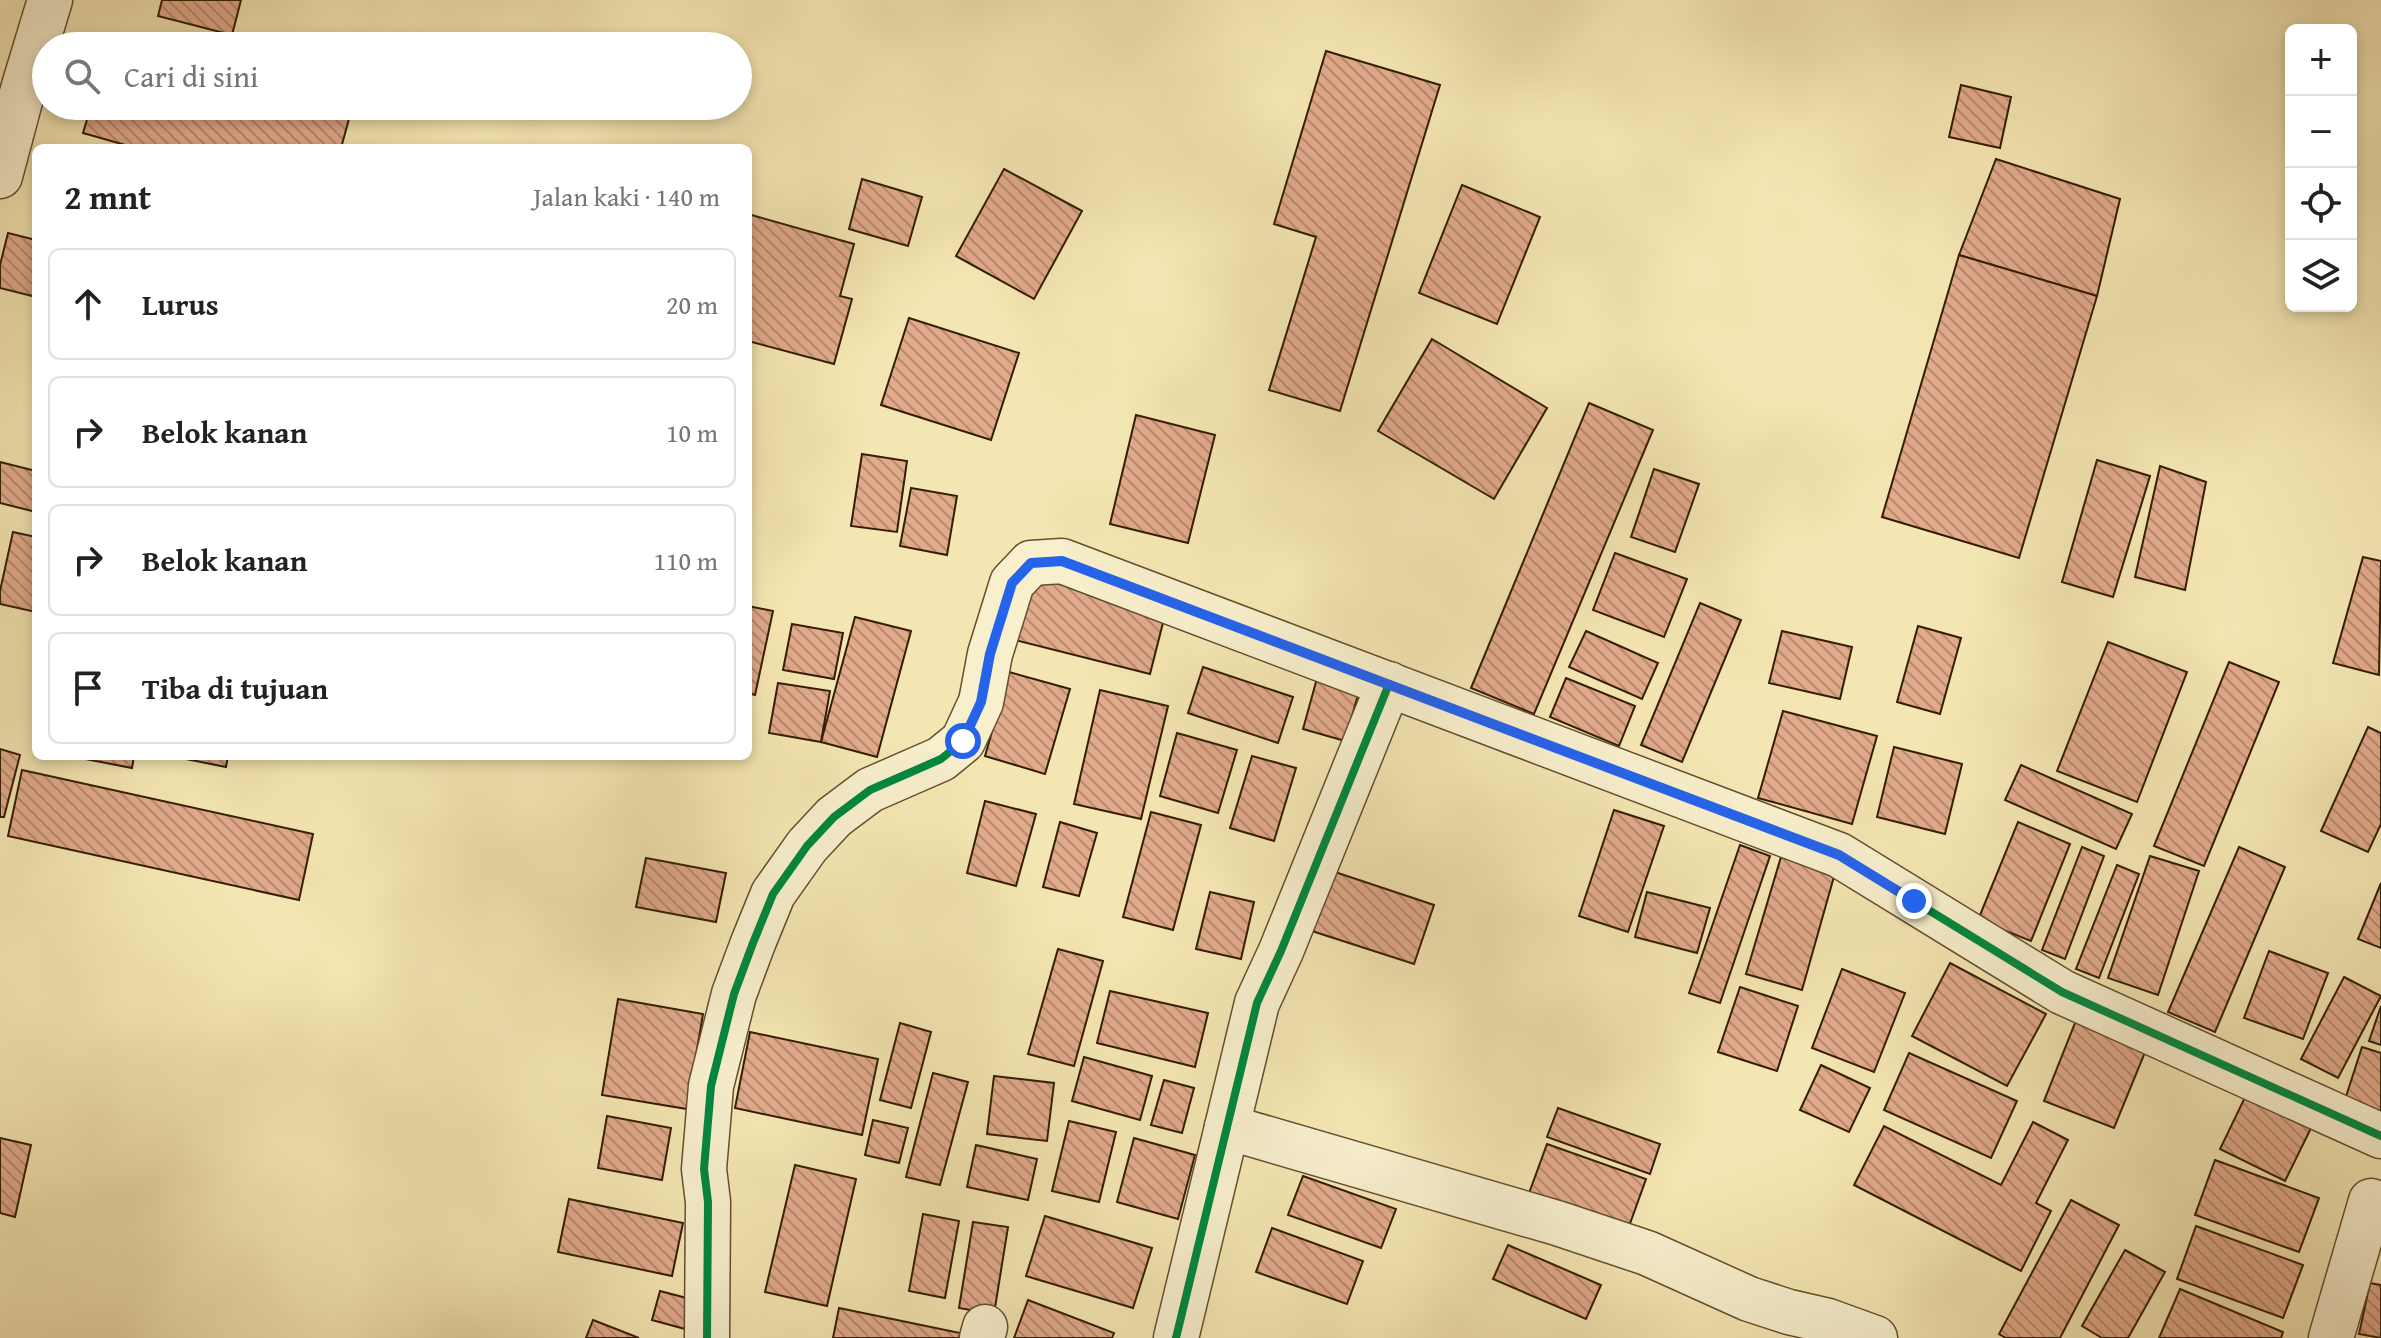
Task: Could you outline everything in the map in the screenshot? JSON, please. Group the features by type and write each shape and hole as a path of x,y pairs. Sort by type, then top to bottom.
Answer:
{"street":[{"path":"36,32 50,0"},
{"path":"0,176 12,85 32,40"},
{"path":"707,1338 709,1228 704,1169 711,1086 724,1031 773,894 807,846 834,817 870,790 941,759 963,741 981,702 990,654 1012,583 1031,563 1062,561 1839,855 2062,992 2381,1136"},
{"path":"1176,1338 1257,1003 1389,684"},
{"path":"1227,1127 1557,1223 1647,1253 1749,1299 1875,1338"},
{"path":"2331,1338 2378,1191"}],"building":[{"path":"162,0 241,0 233,32 220,32 158,16"},
{"path":"1326,51 1440,85 1340,411 1269,390 1316,237 1274,224"},
{"path":"1961,85 2011,97 2000,148 1949,137"},
{"path":"87,120 349,120 342,144 122,144 83,133"},
{"path":"1996,159 2120,199 2097,296 1959,255"},
{"path":"1004,169 1082,211 1034,299 956,256"},
{"path":"862,179 922,197 908,246 849,229"},
{"path":"1462,185 1540,217 1497,324 1419,293"},
{"path":"752,215 854,244 840,296 852,299 834,364 752,342"},
{"path":"8,233 32,239 32,296 0,288 0,265"},
{"path":"1959,255 2097,296 2019,558 1882,517"},
{"path":"909,318 1019,353 991,440 881,405"},
{"path":"1432,339 1547,408 1494,499 1378,431"},
{"path":"1589,403 1653,430 1534,714 1471,688"},
{"path":"1136,415 1215,435 1188,543 1110,524"},
{"path":"862,454 907,461 897,532 851,526"},
{"path":"2097,460 2150,476 2113,597 2062,582"},
{"path":"0,462 32,470 32,511 0,503"},
{"path":"2160,466 2206,482 2185,590 2135,577"},
{"path":"1654,469 1699,484 1675,552 1631,537"},
{"path":"911,488 957,496 947,555 900,546"},
{"path":"13,532 32,536 32,611 0,604"},
{"path":"1615,553 1687,579 1664,637 1593,610"},
{"path":"2363,557 2381,561 2379,675 2333,663"},
{"path":"1031,577 1166,611 1150,674 1015,640"},
{"path":"1700,603 1741,620 1682,762 1641,745"},
{"path":"752,607 773,611 755,695 752,694"},
{"path":"855,617 911,631 877,757 821,742"},
{"path":"792,624 843,633 834,679 783,670"},
{"path":"1918,626 1961,638 1940,714 1897,702"},
{"path":"1586,631 1658,663 1642,699 1569,667"},
{"path":"1782,631 1852,647 1840,699 1769,683"},
{"path":"2108,642 2187,672 2137,802 2057,771"},
{"path":"2229,662 2279,682 2204,866 2154,846"},
{"path":"1203,667 1293,697 1278,743 1188,713"},
{"path":"1319,671 1361,684 1345,741 1303,729"},
{"path":"1009,672 1070,689 1045,774 985,756"},
{"path":"1566,678 1635,706 1619,746 1550,717"},
{"path":"778,683 830,691 821,742 769,733"},
{"path":"1100,690 1168,706 1141,819 1074,804"},
{"path":"1783,711 1877,736 1852,824 1758,798"},
{"path":"2368,727 2381,733 2381,824 2368,852 2321,831"},
{"path":"1177,733 1237,750 1218,813 1160,796"},
{"path":"1894,747 1962,764 1945,834 1877,817"},
{"path":"0,749 20,755 4,817 0,817"},
{"path":"1252,756 1296,768 1274,841 1230,828"},
{"path":"91,760 133,760 132,768"},
{"path":"191,760 227,760 226,767"},
{"path":"2021,765 2132,814 2116,849 2005,800"},
{"path":"22,770 313,834 299,900 8,836"},
{"path":"985,801 1036,814 1016,886 967,873"},
{"path":"1614,810 1664,826 1628,932 1579,916"},
{"path":"1151,812 1201,825 1173,930 1123,917"},
{"path":"1060,822 1097,833 1079,896 1043,887"},
{"path":"2018,822 2070,844 2031,941 1978,920"},
{"path":"1740,845 1770,856 1720,1003 1689,993"},
{"path":"2082,847 2104,856 2065,959 2042,950"},
{"path":"2239,847 2285,867 2215,1032 2168,1012"},
{"path":"2150,856 2199,871 2158,995 2108,978"},
{"path":"1781,857 1835,873 1802,990 1746,974"},
{"path":"646,858 726,873 716,922 636,907"},
{"path":"2117,865 2139,874 2099,978 2076,969"},
{"path":"1332,871 1434,905 1414,964 1312,931"},
{"path":"2381,883 2381,948 2358,939"},
{"path":"1210,892 1254,902 1241,959 1196,949"},
{"path":"1647,892 1710,908 1697,953 1635,937"},
{"path":"1058,949 1103,961 1074,1066 1028,1054"},
{"path":"2269,951 2328,973 2303,1039 2244,1018"},
{"path":"1950,963 2046,1014 2007,1086 1912,1036"},
{"path":"1842,969 1905,993 1874,1072 1812,1048"},
{"path":"2344,977 2381,996 2338,1078 2301,1059"},
{"path":"1740,987 1798,1006 1777,1071 1718,1052"},
{"path":"1110,991 1208,1013 1195,1067 1097,1043"},
{"path":"618,999 703,1014 687,1109 602,1095"},
{"path":"2381,1006 2381,1045 2369,1041"},
{"path":"2079,1013 2150,1040 2114,1128 2044,1101"},
{"path":"900,1023 931,1032 911,1108 880,1100"},
{"path":"750,1032 878,1059 862,1135 735,1108"},
{"path":"2362,1047 2381,1053 2381,1127 2340,1115"},
{"path":"1909,1053 2017,1101 1991,1158 1884,1110"},
{"path":"1084,1057 1152,1076 1140,1120 1072,1101"},
{"path":"1821,1065 1870,1088 1849,1132 1800,1110"},
{"path":"933,1073 968,1082 940,1185 906,1177"},
{"path":"994,1076 1054,1083 1047,1141 987,1134"},
{"path":"1164,1080 1194,1088 1182,1133 1151,1125"},
{"path":"2248,1091 2314,1122 2285,1181 2220,1149"},
{"path":"1558,1108 1660,1144 1650,1174 1547,1137"},
{"path":"607,1116 671,1128 662,1180 598,1168"},
{"path":"873,1120 908,1128 899,1163 865,1155"},
{"path":"1069,1121 1116,1132 1099,1202 1052,1191"},
{"path":"2033,1122 2068,1140 2036,1203 2051,1211 2021,1271 1854,1185 1884,1126 2001,1185"},
{"path":"0,1138 31,1145 15,1217 0,1213"},
{"path":"1134,1138 1195,1155 1178,1219 1117,1202"},
{"path":"1547,1144 1646,1179 1627,1232 1528,1196"},
{"path":"976,1145 1037,1159 1028,1200 967,1187"},
{"path":"2215,1160 2319,1198 2299,1252 2195,1215"},
{"path":"795,1165 856,1179 827,1306 765,1292"},
{"path":"1303,1176 1396,1209 1381,1248 1288,1215"},
{"path":"569,1199 683,1223 672,1276 558,1252"},
{"path":"2071,1200 2119,1225 2060,1338 2006,1338 1999,1334"},
{"path":"923,1214 959,1221 945,1298 909,1291"},
{"path":"1045,1216 1152,1248 1133,1308 1026,1276"},
{"path":"973,1222 1008,1227 994,1314 959,1308"},
{"path":"2196,1226 2303,1265 2283,1318 2177,1279"},
{"path":"1272,1228 1363,1261 1347,1304 1256,1272"},
{"path":"1508,1245 1601,1285 1586,1319 1493,1279"},
{"path":"2125,1250 2165,1272 2128,1338 2102,1338 2082,1326"},
{"path":"2370,1283 2381,1285 2381,1338 2359,1334"},
{"path":"2180,1289 2283,1332 2281,1338 2159,1338"},
{"path":"660,1291 694,1300 685,1329 652,1320"},
{"path":"1028,1300 1114,1333 1112,1338 1014,1338"},
{"path":"839,1308 960,1333 959,1338 833,1338"},
{"path":"593,1320 639,1338 586,1338"}],"cycle path":[{"path":"707,1338 708,1202 704,1169 711,1086 734,994 773,894 807,846 834,817 870,790 941,759 963,741 981,702 990,654 1012,583 1031,563 1062,561 1839,855 2062,992 2381,1136"},
{"path":"1176,1338 1257,1003 1389,684"}],"route":[{"path":"963,741 981,702 999,619 1012,583 1031,563 1062,561 1839,855 1914,901"}]}
